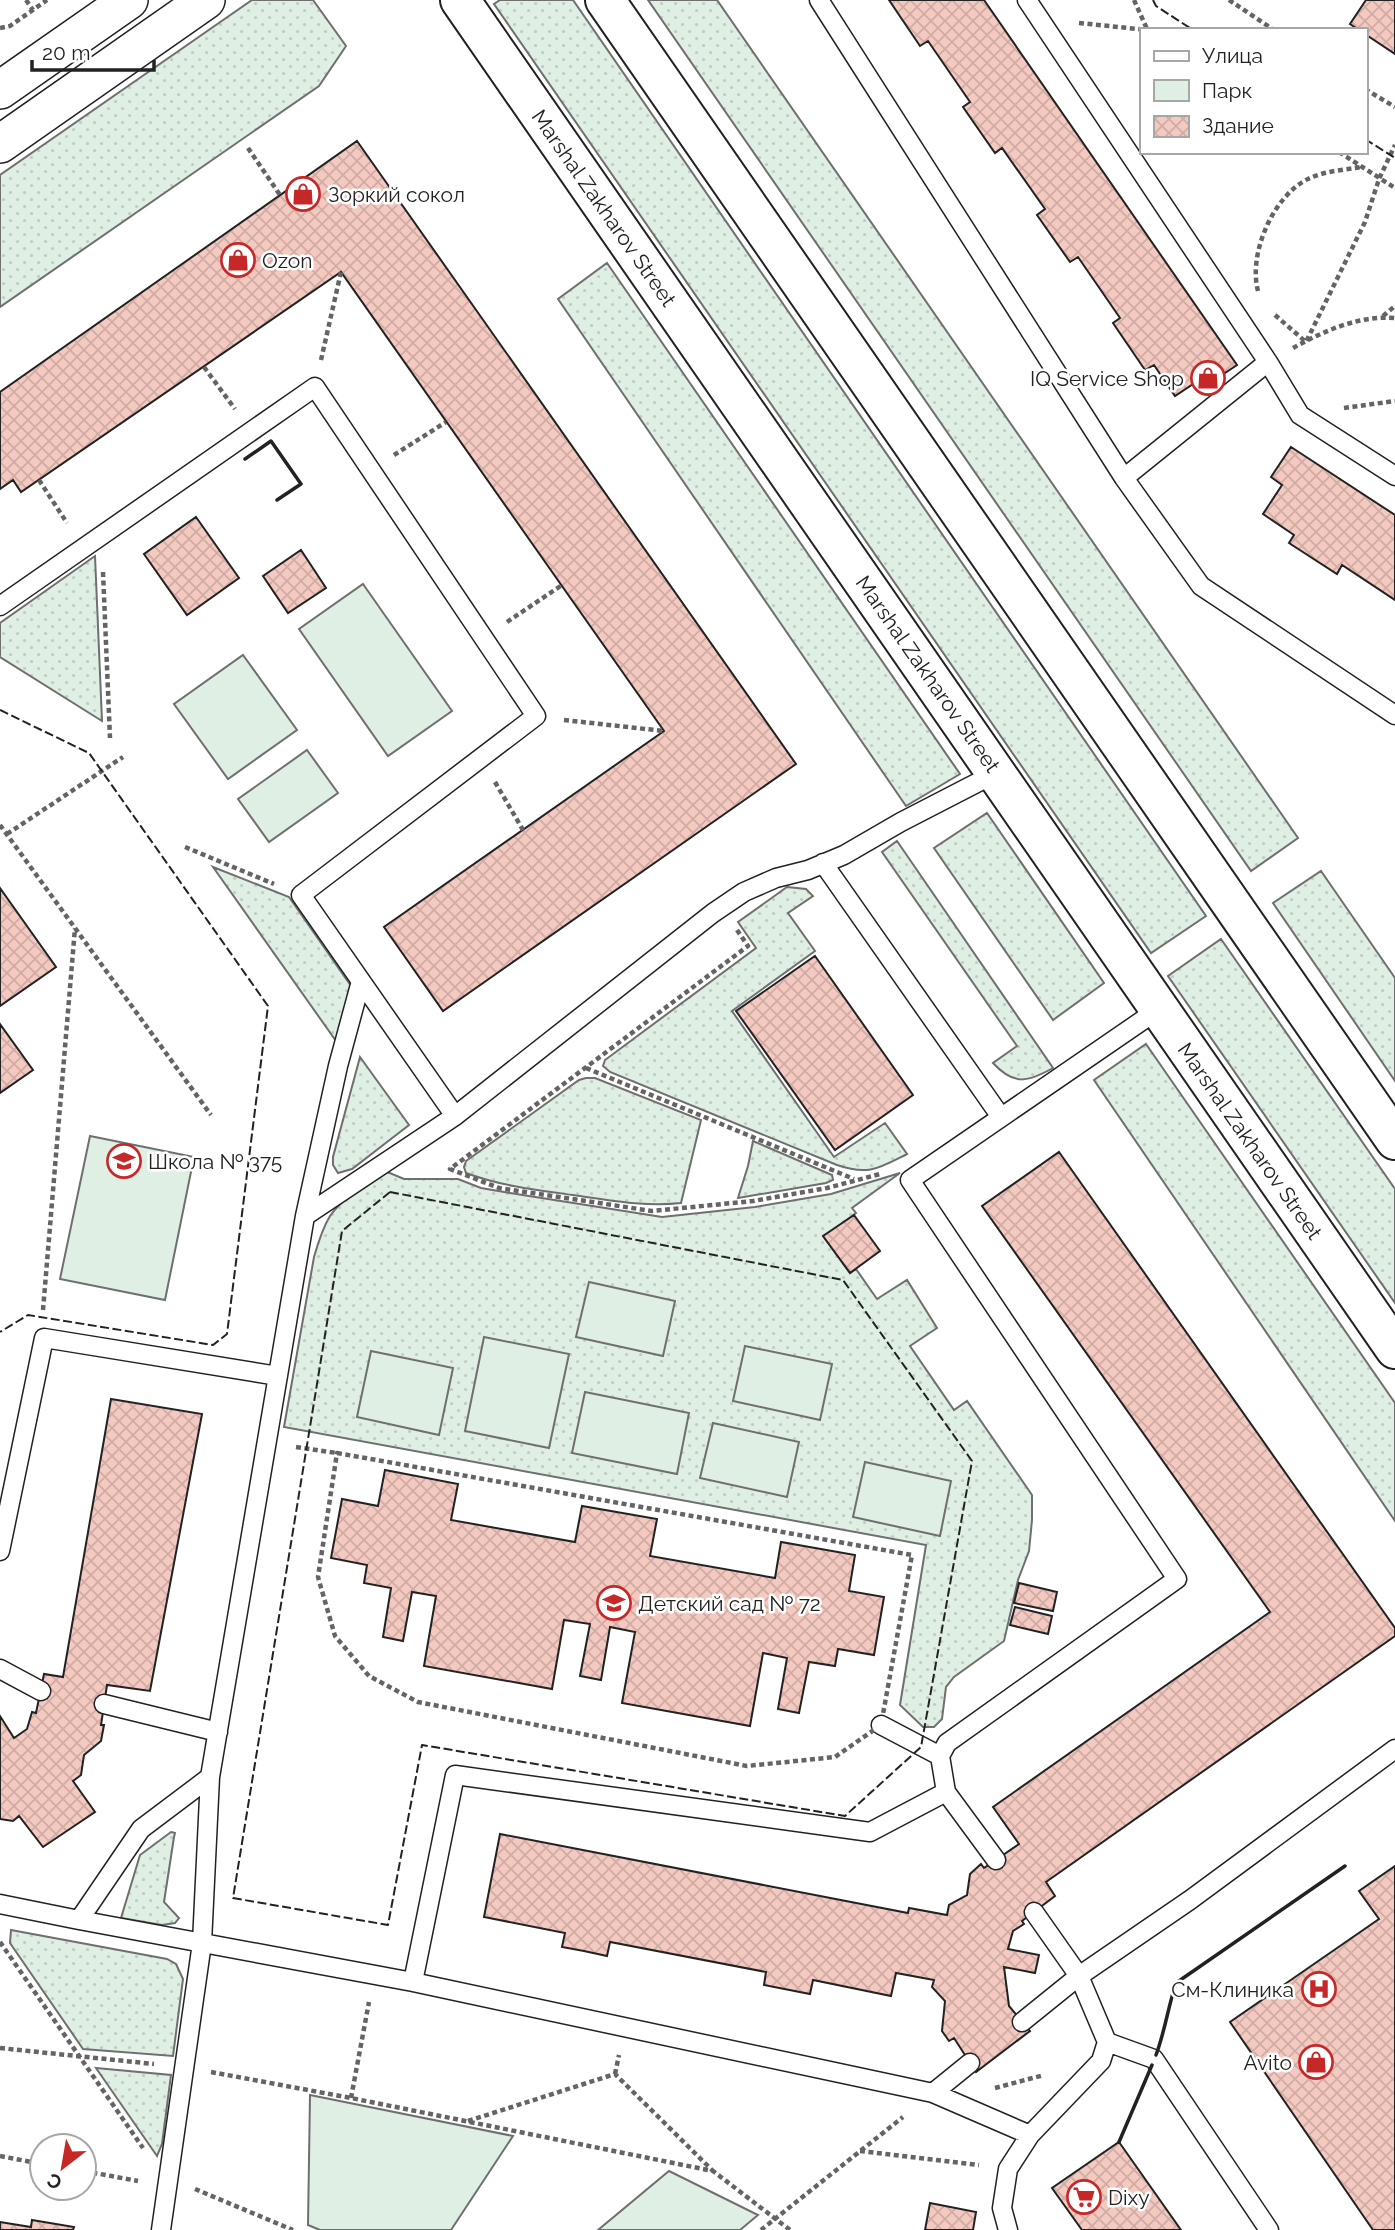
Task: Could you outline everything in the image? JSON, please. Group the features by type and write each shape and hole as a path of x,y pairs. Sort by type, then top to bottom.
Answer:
{"street":[{"path":"0,90 129,0"},
{"path":"0,144 206,0"},
{"name":"Marshal Zakharov Street","path":"460,0 1395,1349"},
{"path":"605,0 1395,1140"}],"lane":[{"path":"819,0 1124,478 1201,586 1395,715"},
{"path":"1027,0 1268,362 1300,415 1395,476"},
{"path":"1124,478 1268,362"},
{"path":"0,606 315,387 536,716 301,895 455,1115"},
{"path":"305,1216 455,1115 734,899 776,878 844,855 996,773"},
{"path":"823,863 1001,1117"},
{"path":"161,2230 202,1944 210,1777 305,1216 338,1066 361,981"},
{"path":"996,1860 946,1792 940,1756 947,1742 1177,1579 911,1180 1159,1009"},
{"path":"0,1551 44,1338 278,1376"},
{"path":"0,1669 41,1691"},
{"path":"104,1703 218,1732"},
{"path":"881,1725 940,1756"},
{"path":"1022,2022 1079,1976 1190,1900 1395,1749"},
{"path":"413,1982 455,1775 870,1832 946,1792"},
{"path":"79,1920 141,1829 210,1777"},
{"path":"0,1904 413,1982 941,2096 1030,2134"},
{"path":"1008,2230 1002,2208 1008,2169 1030,2134 1101,2061 1107,2042 1079,1976 1034,1912"},
{"path":"1107,2042 1154,2059 1269,2230"},
{"path":"941,2096 970,2063"}],"path":[{"path":"26,0 33,10"},
{"path":"0,28 10,26 47,0"},
{"path":"1134,0 1146,28"},
{"path":"1229,0 1271,28"},
{"path":"1040,19 1140,29"},
{"path":"1367,90 1395,107"},
{"path":"1306,342 1365,222 1379,179 1395,145"},
{"path":"248,148 280,195"},
{"path":"1342,154 1395,188"},
{"path":"1262,299 1255,276 1259,253 1266,230 1282,201 1294,188 1309,178 1361,167"},
{"path":"315,387 341,272"},
{"path":"1382,317 1395,306"},
{"path":"1270,310 1306,342"},
{"path":"1268,362 1341,326 1382,317 1395,318"},
{"path":"204,367 252,431"},
{"path":"371,470 446,422"},
{"path":"39,480 83,548 102,558 110,737"},
{"path":"483,638 562,585"},
{"path":"536,716 664,731"},
{"path":"7,834 123,757"},
{"path":"481,758 523,830"},
{"path":"0,825 211,1115"},
{"path":"186,847 301,895"},
{"path":"731,922 748,946 450,1169 499,1188 652,1211 752,1201 827,1188 877,1176 904,1161 916,1175"},
{"path":"44,1338 42,1318 75,928"},
{"path":"586,1068 854,1180"},
{"path":"307,1449 337,1453 912,1555 881,1725 835,1757 747,1766 418,1702 369,1676 335,1636 318,1577 337,1453"},
{"path":"0,1942 145,2150"},
{"path":"351,2098 371,1989"},
{"path":"0,2048 159,2065"},
{"path":"761,2230 860,2151 941,2096 1101,2061"},
{"path":"208,2072 351,2098 713,2172"},
{"path":"467,2122 615,2074 713,2172 790,2230"},
{"path":"860,2151 1008,2169"},
{"path":"0,2156 28,2161"},
{"path":"98,2174 143,2182"},
{"path":"188,2186 293,2230"}],"green space":[{"path":"252,0 313,0 346,46 319,86 0,307 0,175"},
{"path":"500,0 573,0 1206,916 1151,953 494,4"},
{"path":"648,0 717,0 1298,838 1251,871"},
{"path":"607,263 960,774 906,806 558,299"},
{"path":"95,556 102,721 0,657 0,623"},
{"path":"363,584 452,711 388,756 299,629"},
{"path":"243,655 297,730 228,779 174,704"},
{"path":"307,750 338,793 269,842 238,799"},
{"path":"987,813 1104,983 1053,1020 934,848"},
{"path":"897,841 1053,1068 1029,1079 1021,1079 1008,1075 993,1063 1017,1046 882,852"},
{"path":"213,867 289,897 351,986 336,1041"},
{"path":"1321,871 1395,978 1395,1081 1273,903"},
{"path":"787,887 806,889 813,896 788,913 815,951 732,1011 834,1157 885,1123 907,1154 881,1167 858,1170 837,1165 610,1072 603,1066 605,1060 756,948 738,922"},
{"path":"1221,939 1395,1189 1395,1303 1168,976"},
{"path":"1146,1044 1395,1403 1395,1521 1094,1080"},
{"path":"360,1057 409,1125 352,1169 338,1173 333,1165 333,1157"},
{"path":"595,1078 701,1120 681,1203 640,1204 600,1199 519,1187 466,1173 466,1161 579,1080"},
{"path":"90,1136 194,1157 165,1300 60,1279"},
{"path":"753,1141 832,1175 833,1180 738,1198"},
{"path":"385,1171 404,1179 458,1179 481,1188 662,1217 755,1207 831,1194 900,1173 852,1208 856,1213 824,1237 850,1273 856,1269 877,1299 907,1280 937,1328 910,1346 954,1410 967,1401 1032,1495 1029,1551 1018,1580 1004,1641 954,1677 946,1687 942,1719 934,1727 923,1727 900,1705 926,1545 284,1427 314,1257 322,1231 330,1216 342,1203"},
{"path":"589,1282 675,1301 663,1356 576,1337"},
{"path":"484,1337 569,1354 549,1448 465,1431"},
{"path":"745,1346 832,1364 820,1420 733,1401"},
{"path":"371,1351 453,1368 439,1435 357,1417"},
{"path":"585,1392 689,1413 677,1474 572,1453"},
{"path":"713,1423 799,1442 787,1497 700,1478"},
{"path":"865,1462 951,1481 940,1536 853,1517"},
{"path":"171,1832 175,1833 164,1902 179,1918 175,1923 162,1925 121,1918 140,1855"},
{"path":"11,1930 167,1959 176,1964 183,1979 173,2056 83,2049 10,1943"},
{"path":"96,2068 171,2075 162,2144 157,2156"},
{"path":"310,2095 513,2136 451,2230 320,2230 308,2225"},
{"path":"669,2171 758,2215 740,2230 598,2230"}],"building":[{"path":"889,0 984,0 1237,365 1210,383 1205,376 1175,396 1154,365 1145,370 1113,323 1120,318 1078,257 1070,262 1037,215 1045,209 1002,148 995,153 963,107 970,102 928,41 920,46"},
{"path":"1366,0 1395,0 1395,54 1367,35 1367,28 1356,28 1350,24"},
{"path":"357,141 796,764 443,1011 384,927 664,731 341,272 21,492 13,480 0,489 0,392"},
{"path":"1291,447 1395,515 1395,600 1342,565 1337,574 1289,543 1294,535 1263,514 1282,485 1271,477"},
{"path":"196,517 239,578 187,615 144,554"},
{"path":"301,550 326,588 288,613 263,576"},
{"path":"0,888 56,967 0,1006"},
{"path":"815,956 913,1095 835,1150 736,1011"},
{"path":"0,1024 33,1070 0,1093"},
{"path":"1059,1152 1395,1628 1395,1636 1046,1882 1055,1896 1013,1931 1008,1949 1039,1955 1035,1973 1004,1967 1009,2006 1030,2031 976,2072 954,2038 949,2041 942,2031 945,2001 932,1987 934,1980 896,1973 891,1996 813,1980 810,1994 764,1985 766,1972 610,1942 607,1956 562,1947 565,1933 484,1917 500,1834 908,1913 909,1908 947,1915 949,1905 967,1895 970,1874 981,1864 984,1868 1019,1844 993,1807 1270,1612 982,1206"},
{"path":"854,1215 880,1251 850,1273 823,1236"},
{"path":"111,1399 202,1414 150,1691 107,1685 101,1741 84,1755 81,1775 73,1781 95,1812 43,1847 19,1816 13,1821 0,1819 0,1716 14,1738 27,1729 32,1712 36,1713 44,1674 63,1677"},
{"path":"385,1470 458,1484 451,1520 575,1542 582,1506 657,1519 650,1556 775,1578 781,1542 855,1555 849,1591 884,1597 874,1655 838,1649 835,1666 809,1662 799,1713 778,1709 787,1658 763,1653 750,1726 622,1703 635,1632 610,1627 601,1680 580,1676 590,1624 564,1620 552,1689 424,1666 436,1596 412,1592 403,1641 383,1637 391,1588 364,1583 367,1565 331,1558 342,1499 378,1506"},
{"path":"1019,1583 1057,1592 1053,1611 1014,1603"},
{"path":"1015,1607 1052,1616 1048,1634 1010,1625"},
{"path":"1395,1866 1395,2230 1373,2230 1230,2022 1379,1919 1359,1891"},
{"path":"1119,2142 1181,2230 1082,2230 1052,2188"},
{"path":"930,2203 976,2212 973,2230 925,2230"},
{"path":"32,2220 74,2227 73,2230 0,2230 0,2222 31,2227"}],"fence":[{"path":"1153,0 1156,6 1190,28"},
{"path":"1367,140 1395,158"},
{"path":"0,710 89,753 268,1006 227,1334 213,1345 28,1315 0,1332"},
{"path":"390,1192 843,1280 972,1461 921,1747 845,1816 422,1745 388,1925 233,1898 342,1231 390,1192"}],"wall":[{"path":"245,459 271,441 301,484 277,500"},
{"path":"1156,2055 1176,1983 1345,1866"},
{"path":"1119,2142 1152,2065"}],"place":[{"name":"Зоркий сокол","path":"303,194"},
{"name":"Ozon","path":"238,260"},
{"name":"IQ Service Shop","path":"1208,378"},
{"name":"Школа № 375","path":"124,1161"},
{"name":"Детский сад № 72","path":"614,1603"},
{"name":"См-Клиника","path":"1319,1989"},
{"name":"Avito","path":"1316,2062"},
{"name":"Dixy","path":"1084,2197"}]}
